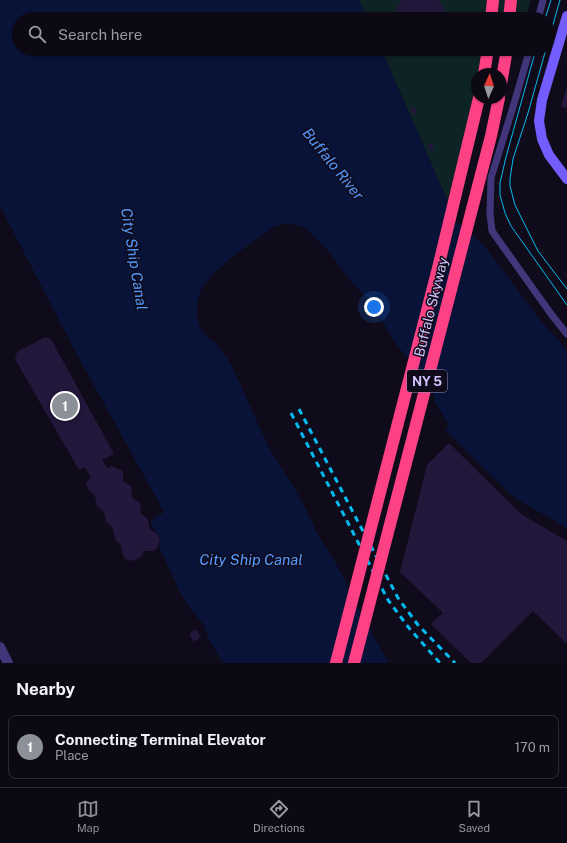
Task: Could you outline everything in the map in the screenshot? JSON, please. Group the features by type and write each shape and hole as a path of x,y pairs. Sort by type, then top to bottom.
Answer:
{"highway":[{"path":"492,12 493,0"},
{"path":"510,12 511,0"},
{"path":"485,68 487,56"},
{"path":"504,68 506,56"},
{"name":"Buffalo Skyway","path":"336,663 436,275 478,104"},
{"name":"Buffalo Skyway","path":"354,663 489,143 497,104"}],"street":[{"path":"567,16 540,111 539,121 542,139 549,155 567,179"},
{"path":"0,647 8,663"}],"lane":[{"path":"540,12 543,0"},
{"path":"528,56 491,178 490,214 492,231 567,334"}],"green space":[{"path":"359,0 531,0 527,12 365,12"},
{"path":"384,56 485,56 482,68 471,68 471,104 476,104 454,220 446,197"}],"water":[{"path":"0,0 359,0 365,12 12,12 12,56 384,56 446,197 454,220 484,245 541,321 567,350 567,528 513,497 446,431 321,256 302,239 280,235 218,284 211,305 315,517 377,625 370,630 389,663 223,663 212,645 203,624 189,607 181,594 159,546 160,539 150,521 164,512 74,349 0,206"}],"pier":[{"path":"286,223 300,226 307,230 326,248 352,283 369,300 395,342 434,395 435,402 449,426 444,432 319,258 301,241 281,237 220,285 213,305 317,516 379,623 369,630 338,567 316,531 302,501 269,448 230,362 215,342 206,337 200,327 197,317 197,302 202,288 213,274 233,256 274,227"}],"building":[{"path":"401,0 439,0 445,12 396,12"},
{"path":"567,86 567,108 561,107"},
{"path":"414,107 417,112 413,114 410,109"},
{"path":"432,143 434,148 430,150 427,145"},
{"path":"45,337 51,339 114,454 102,460 107,468 112,466 123,471 123,481 131,486 132,498 140,503 141,513 148,520 150,530 156,533 160,539 157,548 153,551 143,551 142,556 133,561 125,559 121,545 115,540 113,528 106,522 104,512 97,506 95,496 88,489 86,484 91,477 85,467 79,470 15,359 17,352"},
{"path":"449,443 521,514 567,541 567,644 533,611 481,663 471,663 431,624 443,613 400,572 427,465"},
{"path":"196,629 201,637 194,642 189,634"}],"tram line":[{"path":"547,12 551,0"},
{"path":"555,18 560,0"},
{"path":"534,56 506,157 500,183 500,195 505,213 511,226 567,305"},
{"path":"544,56 513,159 510,186 515,205 538,251 567,289"}],"railway":[{"path":"299,409 398,598 418,625 455,663"},
{"path":"291,413 388,600 409,628 440,663"}],"place":[{"name":"Connecting Terminal Elevator","path":"65,406"}],"water label":[{"name":"Buffalo River","path":"333,164"},
{"name":"City Ship Canal","path":"134,259"},
{"name":"City Ship Canal","path":"251,560"}]}
